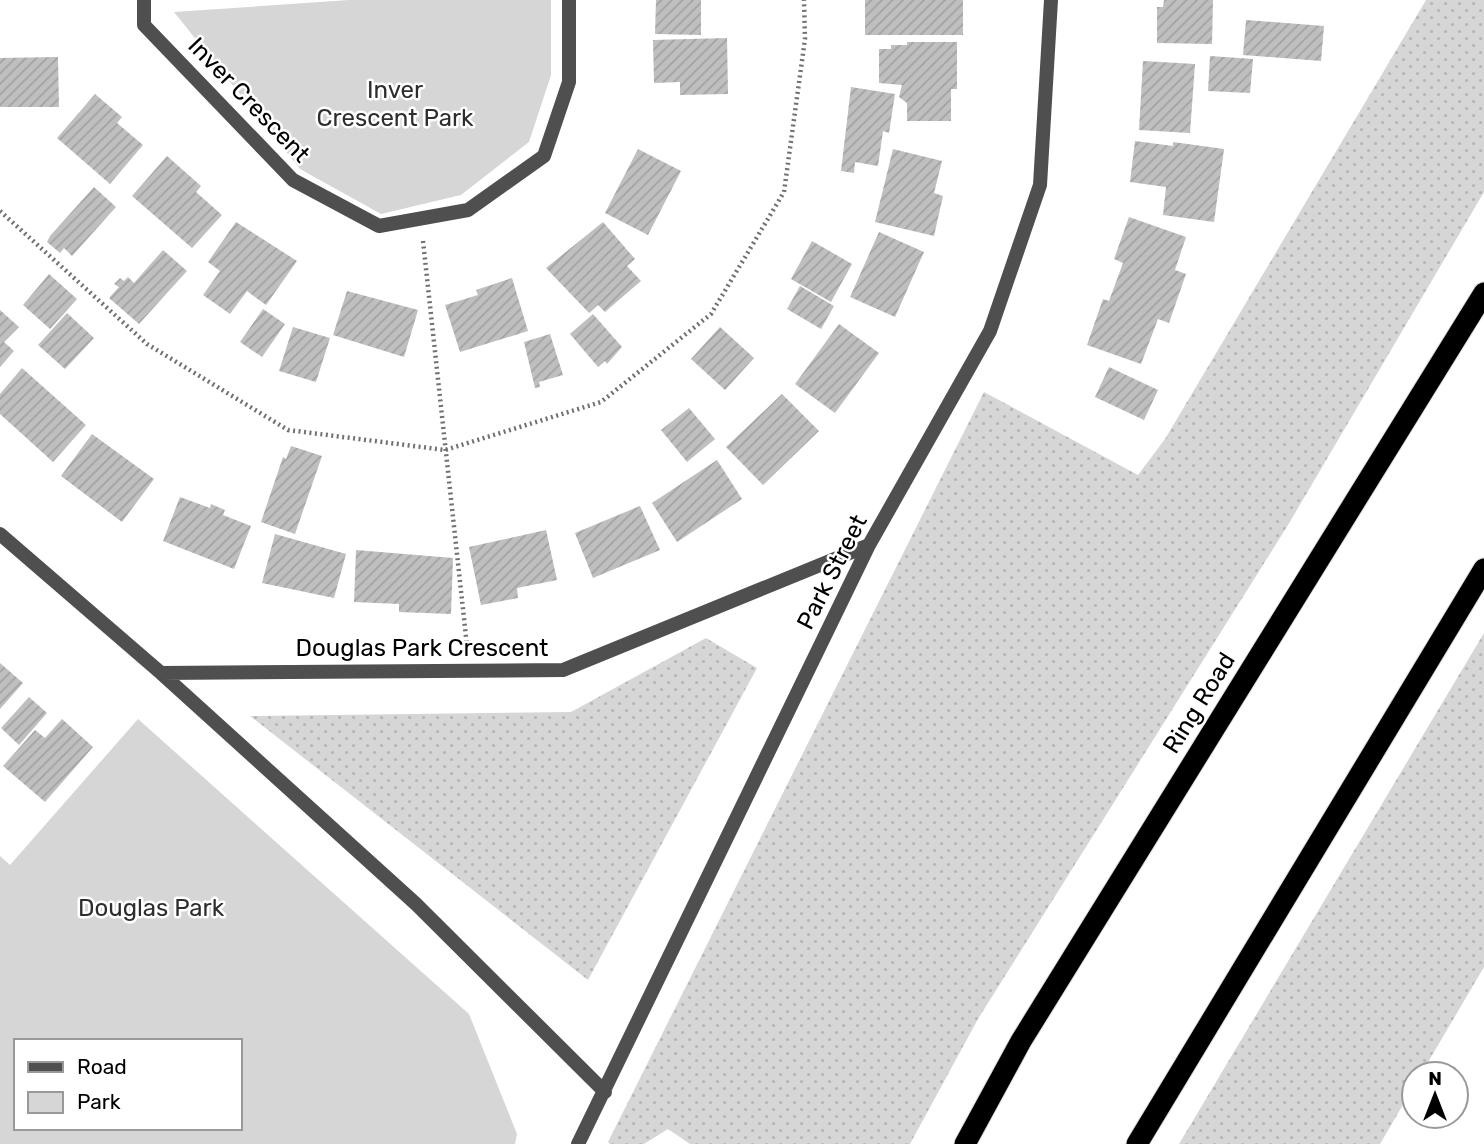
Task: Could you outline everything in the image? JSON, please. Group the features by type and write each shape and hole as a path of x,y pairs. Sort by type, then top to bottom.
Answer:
{"highway":[{"name":"Ring Road","path":"965,1144 1021,1041 1484,293"},
{"path":"1137,1144 1484,569"}],"street":[{"name":"Inver Crescent","path":"144,0 144,25 293,180 379,226 468,210 544,156 569,82 569,0"},
{"name":"Park Street","path":"578,1144 869,545 990,331 1040,185 1051,0"},
{"path":"0,534 161,673 416,904 605,1091"},
{"name":"Douglas Park Crescent","path":"161,673 564,670 869,545"}],"path":[{"path":"0,211 147,344 288,430 446,450 601,402 711,314 784,192 805,39 804,0"},
{"path":"421,219 469,671"}],"green space":[{"name":"Inver Crescent Park","path":"349,0 551,0 551,75 529,142 461,195 381,214 300,169 174,12"},
{"path":"1426,0 1484,0 1484,192 1288,525 978,1019 910,1144 690,1144 668,1129 644,1144 610,1144 608,1142 984,392 1138,475 1165,439"},
{"path":"1484,633 1484,967 1429,1060 1400,1060 1400,1110 1380,1144 1179,1144"},
{"path":"706,638 757,668 588,980 250,716 571,712"},
{"name":"Douglas Park","path":"138,719 469,1014 517,1134 515,1144 0,1144 0,856 10,865"}],"building":[{"path":"656,0 701,0 701,35 655,34"},
{"path":"865,0 963,0 963,35 865,35"},
{"path":"1164,0 1213,0 1212,44 1157,43 1157,7 1163,7"},
{"path":"1246,20 1324,26 1321,61 1243,55"},
{"path":"727,38 728,94 680,95 680,82 654,83 653,40"},
{"path":"907,42 957,42 957,89 951,89 951,121 907,121 907,103 899,97 902,85 879,83 879,49 891,49 891,45 907,45"},
{"path":"1210,56 1253,59 1250,93 1208,91"},
{"path":"58,57 59,107 0,107 0,58"},
{"path":"1143,61 1195,64 1190,133 1139,130"},
{"path":"851,87 895,94 889,133 883,131 878,166 855,162 854,173 841,171"},
{"path":"95,94 122,117 117,123 143,145 110,184 57,138"},
{"path":"1135,141 1173,146 1173,142 1224,149 1214,222 1163,215 1166,187 1130,182"},
{"path":"638,149 681,171 648,235 605,213"},
{"path":"893,149 942,161 934,193 943,196 934,236 875,222"},
{"path":"167,156 201,186 196,192 222,215 192,248 132,196"},
{"path":"94,187 116,207 72,256 64,248 60,253 47,242 50,236"},
{"path":"1129,217 1186,237 1175,270 1186,274 1169,323 1158,319 1141,364 1087,345 1103,299 1109,301 1123,263 1114,259"},
{"path":"236,222 297,261 266,305 247,291 230,314 203,295 220,271 208,262"},
{"path":"603,222 635,259 627,266 641,281 605,312 598,305 589,313 546,268"},
{"path":"879,232 924,252 895,317 850,297"},
{"path":"812,241 852,264 831,302 791,279"},
{"path":"163,250 187,271 139,324 109,298 119,287 114,284 120,278 124,281 128,277 134,283"},
{"path":"49,274 77,299 50,329 23,305"},
{"path":"512,278 528,331 460,352 445,305 478,295 476,290"},
{"path":"800,286 834,306 821,329 787,309"},
{"path":"347,291 418,310 404,357 333,335"},
{"path":"263,309 285,324 262,357 240,342"},
{"path":"0,310 19,327 4,342 14,351 0,367"},
{"path":"67,313 94,338 65,369 38,345"},
{"path":"593,314 622,347 607,364 605,361 598,367 570,334"},
{"path":"839,324 879,353 835,413 795,384"},
{"path":"293,327 330,338 316,382 279,371"},
{"path":"720,327 754,358 725,390 691,359"},
{"path":"550,334 563,375 539,382 540,387 535,388 524,342"},
{"path":"1109,367 1158,390 1144,420 1095,397"},
{"path":"22,368 86,425 53,462 0,414 0,394"},
{"path":"782,394 819,431 763,485 726,447"},
{"path":"689,408 715,439 687,462 661,430"},
{"path":"92,434 154,479 122,522 61,476"},
{"path":"291,446 322,456 295,534 261,522 283,457 286,459"},
{"path":"717,460 742,499 677,542 652,503"},
{"path":"180,497 210,508 211,504 225,510 223,515 251,526 234,569 163,541"},
{"path":"640,506 660,550 593,578 575,533"},
{"path":"546,530 557,580 517,588 518,598 481,605 469,547"},
{"path":"275,534 346,554 334,598 262,583"},
{"path":"356,550 453,558 451,614 399,612 399,604 354,602"},
{"path":"0,663 23,683 0,709"},
{"path":"29,697 47,713 19,745 1,728"},
{"path":"62,719 93,747 45,802 3,766 35,730 45,738"}]}
